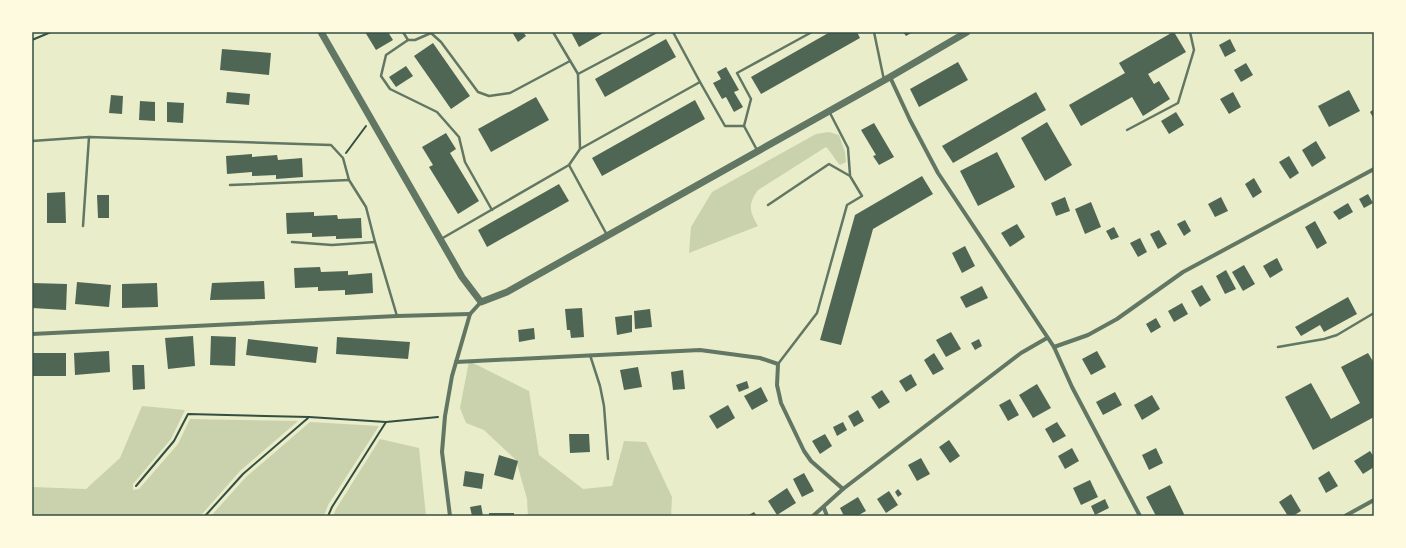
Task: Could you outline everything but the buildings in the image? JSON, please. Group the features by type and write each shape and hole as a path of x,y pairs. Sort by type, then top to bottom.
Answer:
{"street":[{"path":"321,32 462,277 481,302"},
{"path":"450,516 442,452 445,416 456,362 470,314 481,302 507,292 757,150 887,79 967,32"},
{"path":"887,79 938,173 1054,348 1072,387 1140,516"},
{"path":"1054,348 1088,335 1117,320 1183,272 1374,168"},
{"path":"32,334 397,316 470,314"},
{"path":"813,516 824,508 843,489 1021,353 1047,338"},
{"path":"456,362 700,350 760,358 778,364 777,385 781,403 804,451 811,461 843,489"},
{"path":"1345,516 1374,500"},
{"path":"824,508 827,516"}],"lane":[{"path":"403,32 408,40"},
{"path":"554,32 578,74 580,149"},
{"path":"578,74 657,32"},
{"path":"673,32 725,126 744,126"},
{"path":"757,150 744,126 751,99 737,73 812,32"},
{"path":"874,32 887,79"},
{"path":"1128,130 1178,103 1194,50 1190,32"},
{"path":"492,210 465,162 459,137 436,112 390,90 381,76 386,55 408,40 415,40 431,33 441,42 478,92 489,96 510,92 570,61"},
{"path":"440,239 569,165 580,149 700,82"},
{"path":"778,364 817,313 847,205 862,196 850,176 848,148 829,111"},
{"path":"83,226 89,137"},
{"path":"32,141 89,137 331,145 343,158 349,180 366,207 397,316"},
{"path":"768,204 829,164 850,176"},
{"path":"569,165 607,236"},
{"path":"230,185 349,180"},
{"path":"292,242 332,245 375,242"},
{"path":"1278,347 1324,339 1337,335 1374,313"},
{"path":"590,355 600,386 604,406 608,459"}],"path":[{"path":"32,40 51,32"},
{"path":"343,158 371,119"},
{"path":"136,486 174,441 188,414 309,417 386,422 445,416"},
{"path":"205,516 243,474 309,417"},
{"path":"328,516 332,507 386,422"}],"green space":[{"path":"829,132 839,135 845,152 846,162 840,165 826,147 758,190 751,204 751,212 758,226 689,253 691,227 712,192 816,134"},
{"path":"469,361 529,391 539,455 583,489 612,486 624,441 646,442 672,497 671,516 528,516 527,499 516,460 484,430 466,423 460,408"},
{"path":"142,406 185,410 171,439 133,484 133,490 139,489 178,444 190,419 298,421 240,471 203,513 198,516 32,516 32,487 86,489 120,458"},
{"path":"310,422 379,426 328,505 324,516 211,516 246,477"},
{"path":"380,439 419,448 426,516 333,516 336,509"}]}
